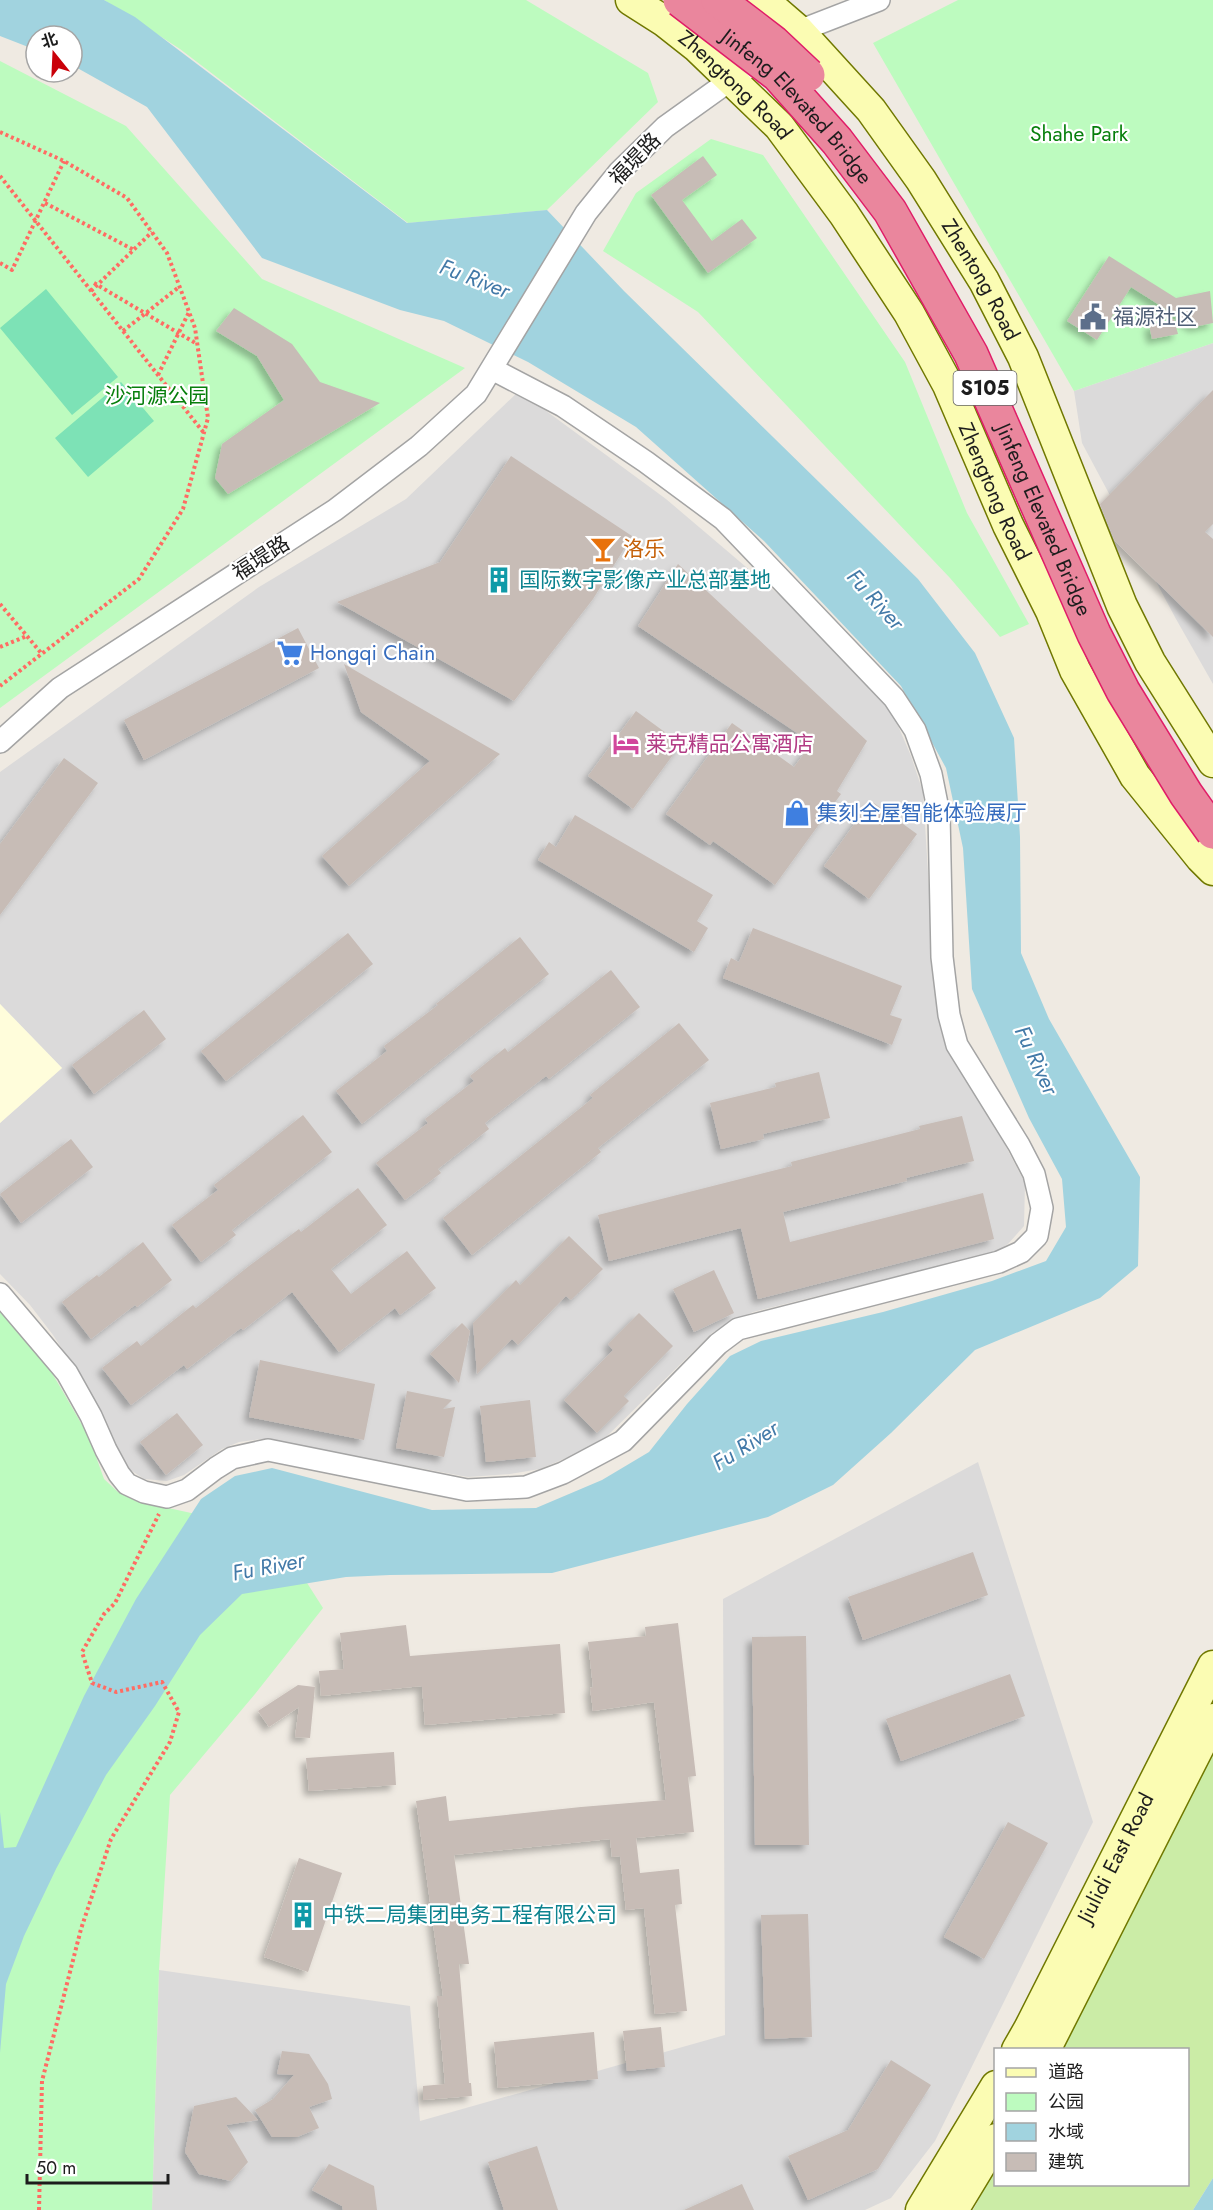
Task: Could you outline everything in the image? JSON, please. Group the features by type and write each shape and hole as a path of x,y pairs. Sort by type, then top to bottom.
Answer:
{"highway":[{"name":"Jinfeng Elevated Bridge","path":"680,0 778,75 837,141 890,211 971,354 1094,634 1123,691 1186,795 1213,832"},
{"name":"Jinfeng Elevated Bridge","path":"718,0 773,42 808,75 870,149 919,224 944,265 992,360 1095,598 1128,668 1213,802"}],"main road":[{"name":"Zhengtong Road","path":"631,0 664,21 697,47 779,126 810,166 909,313 948,385 1008,525 1051,611 1075,670 1136,776 1213,870"},
{"name":"Zhentong Road","path":"764,0 799,31 872,110 921,180 984,281 1023,357 1122,606 1150,662 1213,762"},
{"name":"Jiulidi East Road","path":"1018,2048 1213,1666"},
{"path":"1046,2048 1213,1719"},
{"path":"921,2210 994,2089"},
{"path":"953,2210 994,2142"}],"street":[{"name":"福堤路","path":"0,742 60,688 336,510 419,446 476,394 586,213 619,172 665,127 799,31 879,0"},
{"path":"0,1294 67,1373 91,1416 110,1458 127,1484 144,1492 167,1497 187,1490 232,1458 268,1450 467,1490 525,1487 563,1473 623,1441 662,1398 718,1344 738,1329 999,1262 1021,1252 1037,1236 1042,1208 1034,1174 1019,1145 957,1045 949,1015 942,957 939,814 931,774 915,730 894,698 723,519 646,462 497,361"}],"path":[{"path":"0,132 64,161 127,198 152,232 167,254 195,328 208,418 183,509 139,579 0,686"},
{"path":"0,262 12,270 37,222 64,161"},
{"path":"0,176 204,433"},
{"path":"45,203 134,250"},
{"path":"91,291 152,232"},
{"path":"94,284 197,344"},
{"path":"123,331 180,287"},
{"path":"158,375 189,312"},
{"path":"0,604 42,654"},
{"path":"0,647 27,636"},
{"path":"39,2210 42,2081 81,1929 111,1839 170,1742 178,1712 162,1682 116,1692 92,1683 82,1652 104,1614 115,1603 167,1497"}],"shaded area":[{"path":"1213,343 1213,684 1082,443 1074,391"},
{"path":"519,391 666,499 785,600 893,714 923,792 932,937 969,1076 1025,1183 1024,1226 1008,1244 996,1252 753,1312 733,1321 712,1333 603,1440 540,1469 468,1477 261,1439 239,1442 222,1449 184,1475 167,1481 144,1479 126,1467 115,1450 103,1418 85,1384 53,1335 30,1305 0,1274 0,1123 62,1068 0,1004 0,772 259,587 406,499"},
{"path":"0,1004 62,1068 0,1123"},
{"path":"978,1462 1093,1822 935,2141 891,2198 865,2210 152,2210 159,1970 410,2006 420,2121 725,2035 723,1599"}],"green space":[{"path":"104,0 526,0 648,73 658,102 547,210 408,223 180,49"},
{"name":"Shahe Park","path":"958,0 1213,0 1213,343 1074,391 873,43"},
{"name":"沙河源公园","path":"0,61 24,73 24,84 45,84 126,126 262,279 465,368 0,708"},
{"path":"711,139 763,155 905,362 967,513 1029,624 1000,637 950,578 698,312 603,251 636,193"},
{"path":"46,289 118,377 72,415 0,328"},
{"path":"121,382 154,421 88,477 55,438"},
{"path":"0,1308 36,1346 89,1437 104,1479 118,1492 136,1501 274,1531 323,1608 255,1694 170,1795 159,1970 152,2210 0,2210"},
{"path":"1213,1742 1213,2178 1193,2210 973,2210 994,2171 994,2186 1189,2186 1189,2048 1058,2048"}],"water":[{"name":"Fu River","path":"0,0 104,0 135,17 407,223 547,210 624,291 918,579 975,653 1014,738 1020,837 1021,953 1049,1019 1140,1177 1138,1266 1100,1298 975,1350 891,1433 833,1485 768,1517 552,1573 346,1577 242,1594 200,1635 155,1706 106,1775 56,1869 24,1936 6,1984 0,2053 0,1812 4,1848 16,1847 84,1696 136,1599 201,1499 235,1476 272,1468 432,1510 536,1508 602,1480 649,1452 687,1404 730,1356 761,1341 883,1312 992,1281 1046,1261 1066,1227 1062,1179 1029,1118 972,989 963,848 946,768 901,686 764,541 636,427 528,362 444,321 400,310 262,258 147,107 84,72 84,24 24,24 24,45 0,36"},
{"path":"1213,2178 1213,2210 1193,2210"}],"building":[{"path":"703,156 717,175 682,200 712,241 742,219 757,238 708,273 651,195"},
{"path":"1109,256 1176,298 1210,291 1213,323 1194,327 1131,287 1097,340 1067,321"},
{"path":"234,308 292,344 320,382 380,403 228,494 215,478 222,444 284,400 257,356 216,331"},
{"path":"1174,319 1178,334 1152,339 1149,325"},
{"path":"1213,390 1213,524 1205,532 1213,539 1213,637 1115,541 1100,504"},
{"name":"国际数字影像产业总部基地","path":"511,456 632,536 593,599 514,701 337,602 440,562"},
{"path":"678,564 867,741 837,791 841,794 775,885 713,841 710,845 666,814 732,723 794,767 812,743 638,626"},
{"path":"298,628 319,668 144,760 124,720"},
{"path":"344,664 500,754 349,886 322,856 430,761 361,712"},
{"path":"636,711 681,744 633,809 588,776"},
{"path":"64,758 98,783 0,915 0,844"},
{"path":"871,801 917,834 869,899 824,866"},
{"path":"575,815 713,895 697,921 708,928 694,952 538,860 549,842 556,847"},
{"path":"753,928 902,986 890,1015 902,1019 892,1045 723,978 731,958 739,962"},
{"path":"348,933 373,964 226,1081 201,1051"},
{"path":"520,937 549,974 362,1124 336,1091 387,1051 384,1046"},
{"path":"611,970 640,1007 549,1079 546,1076 485,1123 489,1129 438,1169 441,1173 405,1200 376,1163 428,1123 425,1119 474,1081 470,1076 505,1048 508,1052"},
{"path":"144,1010 166,1039 94,1094 72,1065"},
{"path":"679,1023 709,1060 598,1148 601,1152 472,1255 443,1218 593,1098 590,1095"},
{"path":"819,1072 830,1118 763,1134 764,1139 721,1149 710,1103 776,1087 775,1083"},
{"path":"303,1115 332,1152 232,1230 236,1235 201,1262 172,1225 218,1190 214,1185"},
{"path":"962,1116 974,1161 906,1178 907,1181 783,1212 790,1242 983,1193 994,1239 758,1299 741,1228 609,1261 598,1215 792,1166 791,1162"},
{"path":"71,1139 93,1167 21,1223 0,1194"},
{"path":"358,1188 387,1225 331,1269 351,1294 407,1251 436,1288 400,1315 395,1308 339,1352 292,1292 243,1330 241,1328 187,1369 184,1365 131,1405 102,1368 137,1341 141,1346 193,1305 196,1308 249,1266 299,1229 301,1232"},
{"path":"569,1236 603,1269 571,1300 566,1296 518,1345 512,1339 477,1374 473,1323 516,1280 520,1285"},
{"path":"143,1242 172,1280 91,1339 62,1302 97,1275 99,1277"},
{"path":"714,1270 734,1313 694,1332 673,1289"},
{"path":"639,1313 673,1346 624,1396 629,1401 597,1433 564,1400 613,1350 608,1344"},
{"path":"462,1323 470,1331 459,1383 430,1354"},
{"path":"260,1360 375,1384 364,1440 249,1417"},
{"path":"407,1391 452,1400 443,1409 455,1407 444,1457 396,1448"},
{"path":"530,1400 536,1457 486,1462 480,1406"},
{"path":"177,1413 203,1445 166,1475 140,1442"},
{"path":"973,1552 988,1595 863,1640 848,1597"},
{"path":"678,1623 696,1776 688,1777 694,1832 636,1838 640,1873 679,1869 682,1904 675,1905 687,2011 655,2014 644,1908 626,1910 620,1856 612,1857 610,1839 454,1855 469,1964 459,1964 472,2096 423,2100 423,2086 445,2084 437,1996 443,1996 416,1801 446,1796 449,1821 666,1800 654,1702 593,1711 588,1642 646,1636 645,1627"},
{"path":"406,1625 410,1656 560,1644 565,1713 425,1725 422,1686 321,1696 319,1671 344,1669 340,1633"},
{"path":"806,1636 809,1845 755,1845 752,1637"},
{"path":"1010,1674 1025,1716 901,1761 886,1719"},
{"path":"298,1685 315,1687 310,1738 295,1737 299,1707 269,1727 258,1711"},
{"path":"394,1752 396,1785 309,1791 306,1758"},
{"path":"1008,1822 1048,1843 984,1959 944,1937"},
{"name":"中铁二局集团电务工程有限公司","path":"299,1858 342,1873 308,1972 264,1957"},
{"path":"808,1914 812,2037 765,2039 761,1915"},
{"path":"661,2027 665,2067 627,2071 623,2031"},
{"path":"594,2032 598,2079 498,2088 494,2042"},
{"path":"282,2051 309,2054 328,2084 332,2099 309,2107 319,2128 297,2137 272,2137 255,2110 273,2099 294,2075 277,2074"},
{"path":"891,2060 931,2085 878,2169 808,2200 788,2156 848,2130"},
{"path":"236,2097 258,2120 226,2125 248,2162 231,2181 199,2174 185,2152 194,2106"},
{"path":"537,2146 558,2210 504,2210 488,2162"},
{"path":"329,2164 374,2186 377,2210 343,2210 342,2206 312,2190"},
{"path":"742,2184 754,2210 684,2210"}],"place":[{"name":"福源社区","path":"1093,317"},
{"name":"洛乐","path":"603,549"},
{"name":"国际数字影像产业总部基地","path":"499,580"},
{"name":"Hongqi Chain","path":"290,653"},
{"name":"莱克精品公寓酒店","path":"626,744"},
{"name":"集刻全屋智能体验展厅","path":"797,813"},
{"name":"中铁二局集团电务工程有限公司","path":"303,1915"}]}
